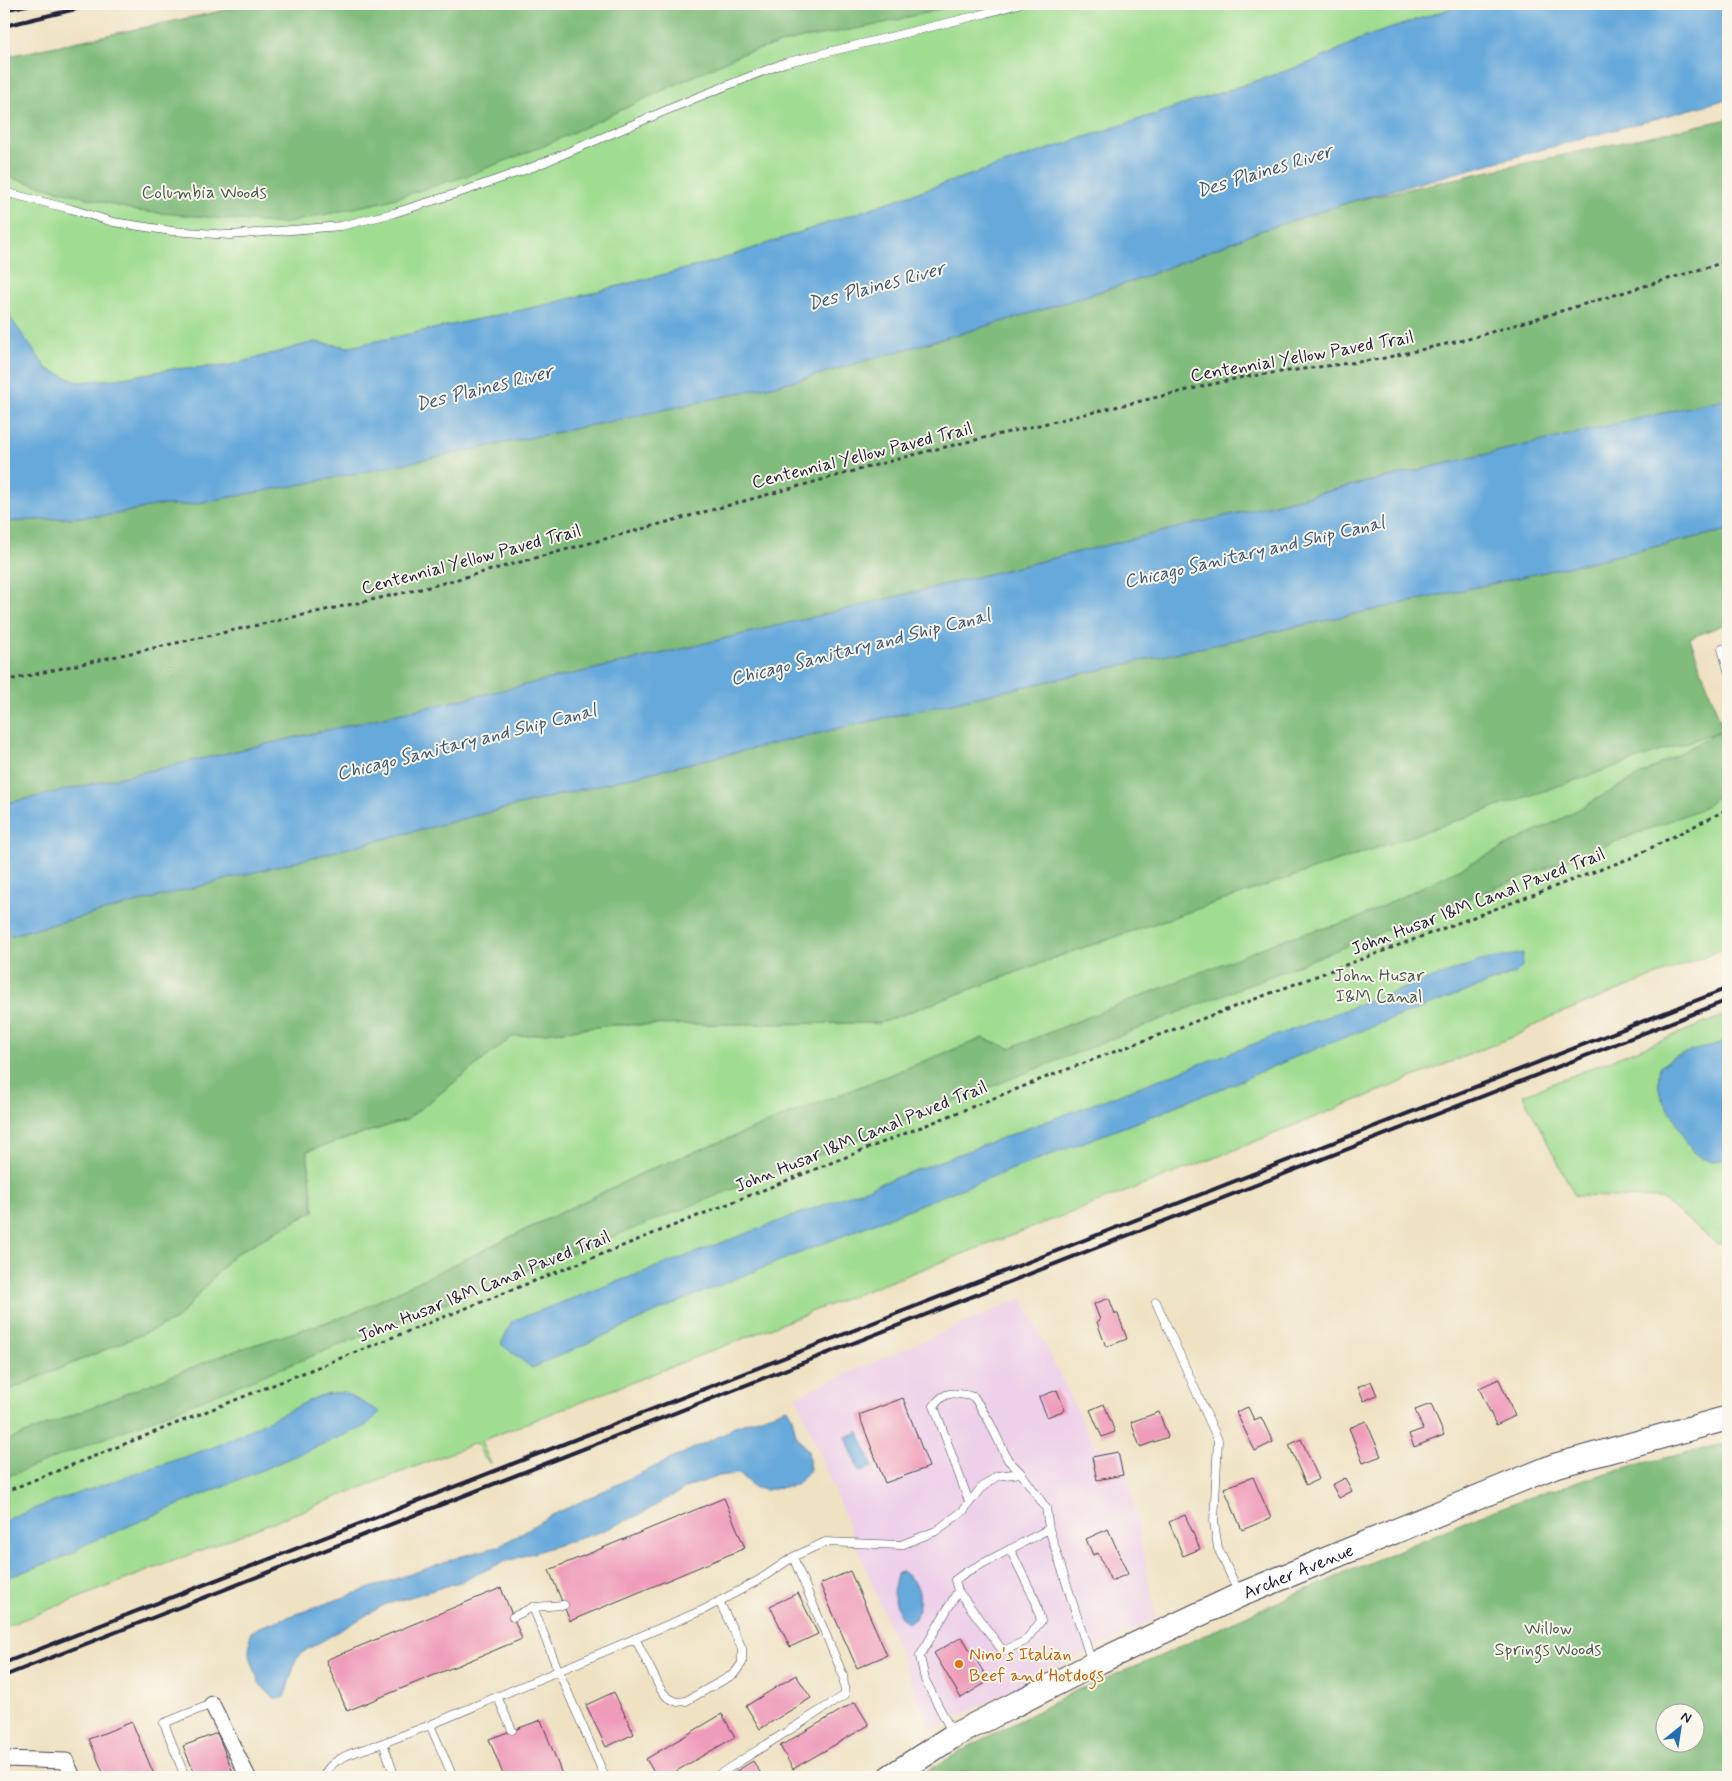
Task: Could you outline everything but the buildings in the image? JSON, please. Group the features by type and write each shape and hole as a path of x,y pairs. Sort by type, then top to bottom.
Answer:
{"main road":[{"name":"Archer Avenue","path":"890,1777 953,1736 1092,1665 1240,1595 1554,1466 1728,1418"}],"street":[{"path":"212,1704 248,1777"},
{"path":"4,1759 66,1761 73,1777"}],"lane":[{"path":"4,192 113,222 172,231 230,235 341,226 394,213 533,167 693,99 784,63 988,14 1018,4"},
{"path":"1728,647 1722,649 1728,670"},
{"path":"1156,1302 1218,1440 1214,1522 1218,1548 1240,1595"},
{"path":"970,1502 934,1406 939,1399 955,1392 974,1397 1008,1460 1021,1473 1046,1508 1049,1529 1092,1665"},
{"path":"324,1777 326,1770 336,1760 430,1725 703,1610 758,1580 793,1557 825,1542 901,1545 936,1531 963,1511 980,1488 997,1476 1021,1473"},
{"path":"1010,1549 1036,1602 1041,1621 1025,1641 1003,1651 958,1591 955,1580 966,1572 1010,1549 1049,1529"},
{"path":"715,1777 845,1695 843,1676 793,1557"},
{"path":"953,1736 925,1680 920,1656 958,1591"},
{"path":"635,1638 666,1697 677,1702 686,1701 734,1674 742,1663 742,1648 719,1601"},
{"path":"513,1617 533,1607 564,1605"},
{"path":"533,1607 558,1670 605,1777"},
{"path":"497,1696 512,1730"},
{"path":"185,1777 164,1723 212,1704"},
{"path":"430,1725 453,1777"},
{"path":"382,1743 395,1777"}],"path":[{"name":"Centennial Yellow Paved Trail","path":"4,681 425,588 924,452 1204,386 1243,377 1380,359 1468,339 1728,261"},
{"name":"John Husar I&M Canal Paved Trail","path":"4,1492 1047,1077 1631,858 1728,809"}],"shaded area":[{"path":"1022,1298 1095,1447 1123,1450 1156,1618 931,1730 796,1396"}],"green space":[{"name":"Columbia Woods","path":"246,4 1464,4 1365,37 1315,61 716,261 549,304 349,347 314,342 227,366 172,369 117,379 78,382 47,369 4,309 4,57 217,12"},
{"path":"246,4 963,4 867,27 803,38 741,54 544,146 466,176 386,201 282,224 137,211 4,176 4,57 217,12"},
{"path":"1728,119 1728,398 1324,492 682,649 4,804 4,522 112,515 158,505 186,505 298,485 632,417 802,379 1018,317 1134,281 1257,232 1353,201"},
{"path":"1728,530 1728,623 1690,638 1723,729 1728,727 1728,785 1706,807 1432,912 4,1478 4,1442 228,1353 349,1315 649,1170 983,1038 1010,1048 1287,938 1354,920 1557,821 1720,731 1068,953 880,1023 613,1025 512,1037 406,1120 307,1151 314,1211 233,1255 176,1320 4,1392 4,937 467,818 746,750"},
{"name":"John Husar I&M Canal","path":"1723,729 1728,747 1728,947 1551,1017 1515,1036 1217,1157 847,1298 481,1441 491,1464 485,1459 476,1443 4,1627 4,1392 176,1320 233,1255 314,1211 307,1151 406,1120 512,1037 613,1025 880,1023 1068,953","holes":["983,1038 997,1043 491,1246 649,1170"]},
{"path":"1728,1014 1728,1241 1717,1244 1661,1198 1575,1196 1523,1095"},
{"name":"Willow Springs Woods","path":"1728,1443 1728,1777 917,1777 970,1746 1080,1689 1158,1657 1252,1613 1469,1520 1524,1499 1597,1476"}],"water":[{"name":"Des Plaines River","path":"1464,4 1728,4 1728,99 1353,201 1257,232 1134,281 1018,317 802,379 632,417 298,485 186,505 158,505 112,515 4,522 4,309 47,369 78,382 117,379 172,369 227,366 314,342 349,347 549,304 716,261 1315,61 1365,37"},
{"name":"Chicago Sanitary and Ship Canal","path":"1728,398 1728,530 746,750 467,818 4,937 4,804 682,649 1324,492"},
{"path":"1523,953 1522,966 1516,973 1340,1039 1161,1113 942,1196 688,1298 532,1368 501,1344 512,1321 1366,1002 1480,961"},
{"path":"1728,1039 1728,1072 1724,1078 1728,1098 1728,1157 1714,1161 1706,1160 1693,1152 1674,1117 1662,1100 1659,1087 1659,1070 1660,1067 1673,1057 1713,1046"},
{"path":"343,1392 380,1412 366,1426 84,1545 72,1554 4,1579 4,1521 41,1506 216,1446 319,1396"},
{"path":"787,1408 792,1417 796,1435 808,1451 810,1470 796,1485 766,1490 755,1488 739,1474 719,1476 690,1486 637,1516 600,1532 501,1563 463,1581 384,1605 303,1652 296,1660 284,1698 273,1698 259,1683 249,1653 250,1633 259,1627 462,1556 500,1546 546,1518 726,1433 732,1427"},
{"path":"859,1432 873,1467 859,1472 846,1437"},
{"path":"902,1571 914,1582 919,1591 919,1606 915,1619 907,1623 900,1616 893,1593 897,1574"}],"railway":[{"path":"4,10 31,4"},
{"path":"4,26 97,4"},
{"path":"4,1663 1728,988"},
{"path":"4,1676 1728,1000"}],"place":[{"name":"Nino's Italian Beef and Hotdogs","path":"959,1664"}]}
